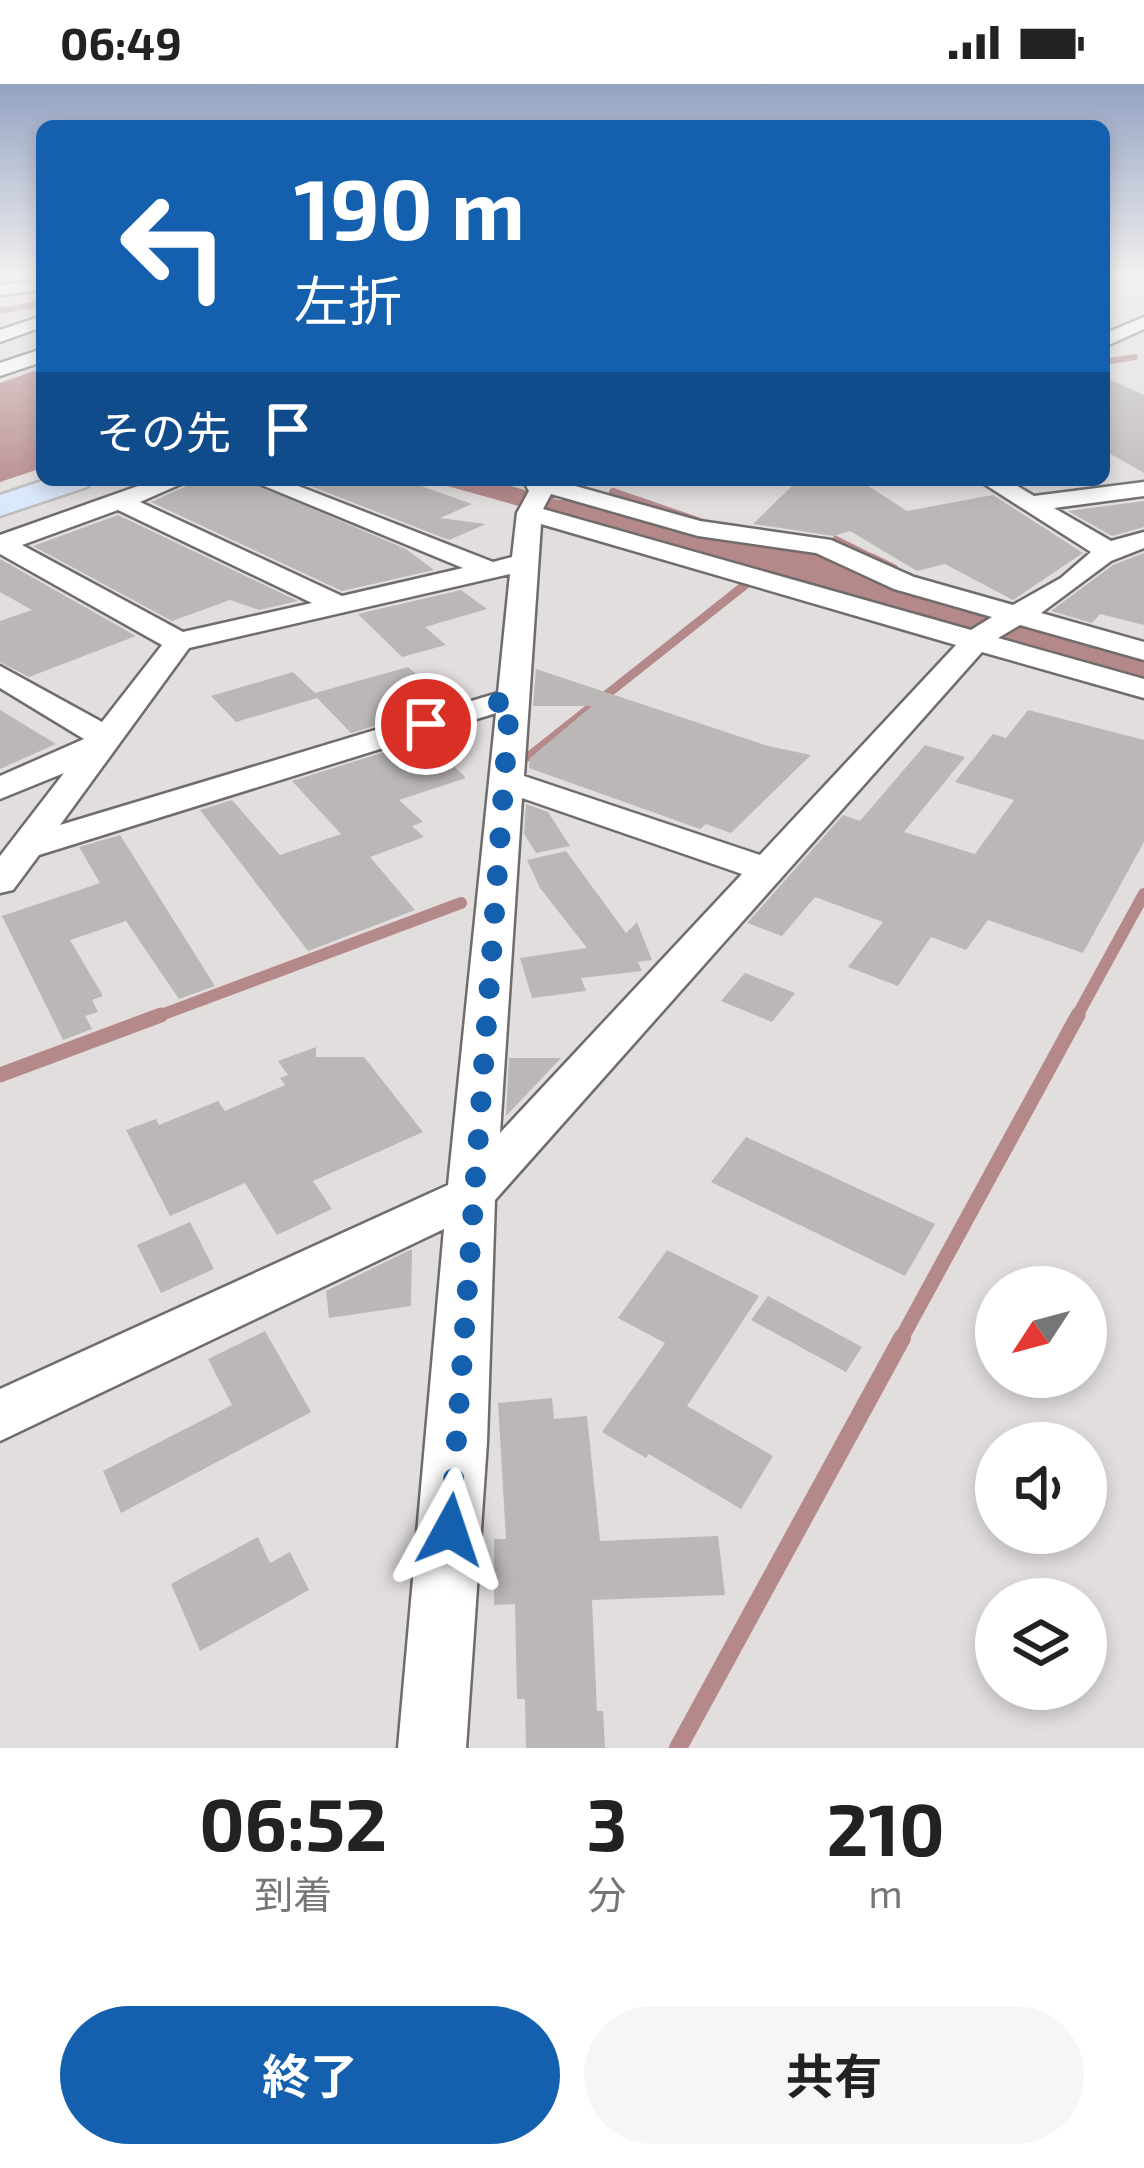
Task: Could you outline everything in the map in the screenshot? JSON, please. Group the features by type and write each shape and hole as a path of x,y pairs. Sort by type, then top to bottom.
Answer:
{"main road":[{"path":"0,506 58,486"}],"street":[{"path":"0,370 36,357"},
{"path":"0,544 161,486"},
{"path":"279,486 507,566"},
{"path":"534,495 588,486"},
{"path":"1002,486 1105,548"},
{"path":"1036,503 1144,490"},
{"path":"432,1748 506,781 510,699 507,566 534,495"},
{"path":"534,495 698,528 822,545 904,583 1144,651"},
{"path":"534,495 976,641 1144,689"},
{"path":"118,501 337,604"},
{"path":"0,1417 471,1195 976,641 1008,614 1058,592 1105,548 1144,540"},
{"path":"0,544 178,642"},
{"path":"0,882 178,642 507,566"},
{"path":"0,675 109,740"},
{"path":"28,847 510,699"},
{"path":"0,789 109,740"},
{"path":"506,781 768,870"}],"shaded area":[{"path":"36,370 36,470 0,482 0,383"},
{"path":"447,486 511,486 559,500 591,500 817,551 892,585 1144,659 1144,681"}],"building":[{"path":"1110,380 1144,395 1144,473 1110,453"},
{"path":"187,486 260,486 406,549 434,570 342,591 151,502"},
{"path":"310,486 421,486 472,504 440,518 486,524 449,540"},
{"path":"792,486 868,486 907,511 993,495 1083,553 1013,600 945,564 917,571 850,531 834,536 753,524"},
{"path":"1144,501 1144,527 1112,536 1068,511"},
{"path":"118,515 298,601 259,610 230,600 172,621 33,546"},
{"path":"1144,553 1144,625 1100,614 1092,623 1051,611 1113,565"},
{"path":"0,559 136,636 29,677 0,662 0,621 32,610 0,592"},
{"path":"461,590 487,609 425,627 446,645 402,657 358,614"},
{"path":"408,667 449,703 351,733 317,698 236,722 211,696 293,672 315,693"},
{"path":"536,669 768,746 811,755 731,833 706,824 700,829 529,768 530,758 592,706 533,706"},
{"path":"0,710 56,744 0,769"},
{"path":"1028,710 1144,740 1144,842 1083,953 988,920 966,950 931,937 898,986 848,967 883,922 815,897 782,936 747,923 843,815 860,821 925,745 965,757 904,832 975,854 1014,800 955,782 993,734 1006,738"},
{"path":"426,739 466,778 399,800 423,822 412,826 424,837 370,857 415,910 308,951 200,810 232,800 280,855 341,834 292,781"},
{"path":"526,804 548,812 570,846 536,853 524,834"},
{"path":"120,835 215,986 179,999 126,921 70,940 103,996 92,1000 98,1012 85,1016 92,1029 63,1040 2,916 100,883 79,847"},
{"path":"566,851 626,933 637,922 652,960 638,962 642,971 581,978 586,991 532,998 520,958 587,948 540,888 527,860"},
{"path":"745,973 795,993 772,1022 721,1001"},
{"path":"316,1047 316,1057 364,1057 423,1132 313,1181 332,1209 277,1235 245,1183 170,1216 126,1130 156,1119 159,1125 218,1101 225,1111 285,1085 280,1078 288,1075 278,1061"},
{"path":"509,1058 561,1058 506,1116"},
{"path":"746,1137 935,1224 905,1276 711,1182"},
{"path":"190,1222 214,1269 161,1293 137,1245"},
{"path":"412,1249 411,1306 329,1318 326,1291"},
{"path":"667,1250 759,1296 687,1406 773,1456 741,1509 602,1432 665,1343 618,1318"},
{"path":"768,1296 862,1347 846,1372 751,1320"},
{"path":"265,1331 311,1412 121,1513 103,1471 232,1405 208,1359"},
{"path":"552,1398 554,1419 587,1416 600,1541 718,1536 725,1595 592,1600 597,1711 603,1711 605,1748 526,1748 525,1699 517,1699 515,1604 494,1605 494,1539 506,1539 498,1403"},
{"path":"258,1537 270,1563 290,1552 309,1590 200,1651 171,1584"}],"waterway":[{"path":"1110,361 1135,357"},
{"path":"613,492 703,523"},
{"path":"836,540 894,569"},
{"path":"528,757 750,581"},
{"path":"1076,1018 1144,894"},
{"path":"153,1018 461,903"},
{"path":"0,1075 161,1015"},
{"path":"900,1341 1078,1015"},
{"path":"678,1748 902,1338"}],"route":[{"path":"426,724 510,699 450,1530"}]}
